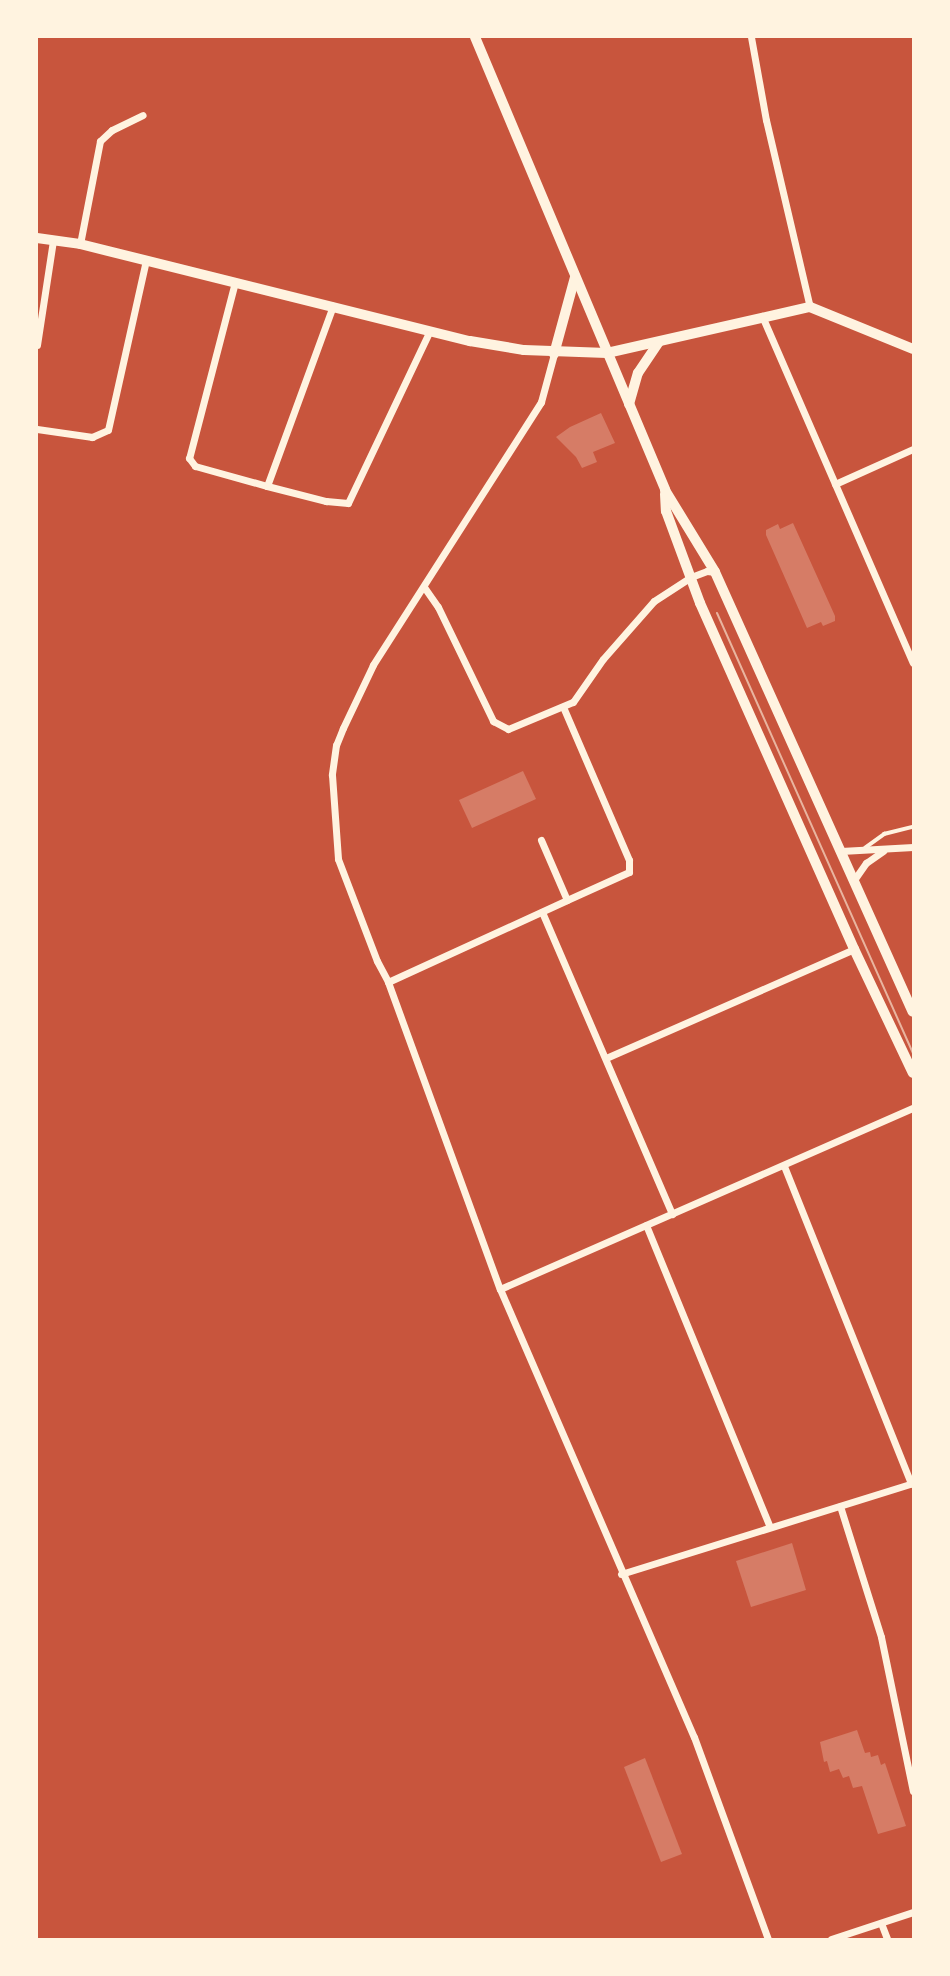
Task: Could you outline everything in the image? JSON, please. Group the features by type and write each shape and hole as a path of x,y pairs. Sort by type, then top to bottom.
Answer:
{"main road":[{"path":"475,37 665,490 715,572 913,1012"},
{"path":"37,238 80,244 470,341 554,354 607,353 810,307 913,349"},
{"path":"554,354 575,277"},
{"path":"629,404 638,373 659,342"},
{"path":"665,490 666,511 691,578 853,949 913,1073"}],"street":[{"path":"751,37 766,120 810,307"},
{"path":"80,244 100,141 112,130 143,115"},
{"path":"37,345 53,240"},
{"path":"37,429 92,437 108,430 146,260"},
{"path":"235,282 188,458 195,466 326,501 348,503 429,330"},
{"path":"267,486 333,306"},
{"path":"762,316 913,663"},
{"path":"554,354 541,402 373,665 343,728 333,760 332,800 339,860 376,961 388,982 500,1289 621,1574 694,1737 768,1939"},
{"path":"835,484 913,449"},
{"path":"424,587 438,607 497,726 514,728 563,707 579,697 603,659 654,601 691,578 707,571 715,572"},
{"path":"388,982 629,872 631,866 563,707"},
{"path":"541,840 567,900"},
{"path":"841,851 913,848"},
{"path":"854,880 866,863 883,850"},
{"path":"542,912 672,1214"},
{"path":"606,1058 853,949"},
{"path":"500,1289 913,1108"},
{"path":"621,1574 912,1484 784,1166"},
{"path":"646,1225 770,1527"},
{"path":"840,1506 881,1637 913,1791"},
{"path":"831,1939 913,1912"},
{"path":"881,1923 887,1939"}],"lane":[{"path":"862,851 884,834 913,827"}],"building":[{"path":"601,413 615,443 593,452 597,462 582,468 576,457 556,437 570,427"},
{"path":"793,523 835,616 835,621 823,626 821,622 807,628 766,535 766,530 778,524 780,529"},
{"path":"523,771 536,799 472,828 459,800"},
{"path":"792,1543 806,1590 751,1607 736,1561"},
{"path":"857,1730 865,1753 870,1752 871,1757 878,1755 881,1765 885,1763 906,1826 878,1834 862,1786 853,1788 849,1776 843,1778 839,1769 830,1772 827,1761 824,1762 820,1742"},
{"path":"645,1758 682,1854 661,1862 624,1767"}],"tram line":[{"path":"717,613 913,1054"}]}
